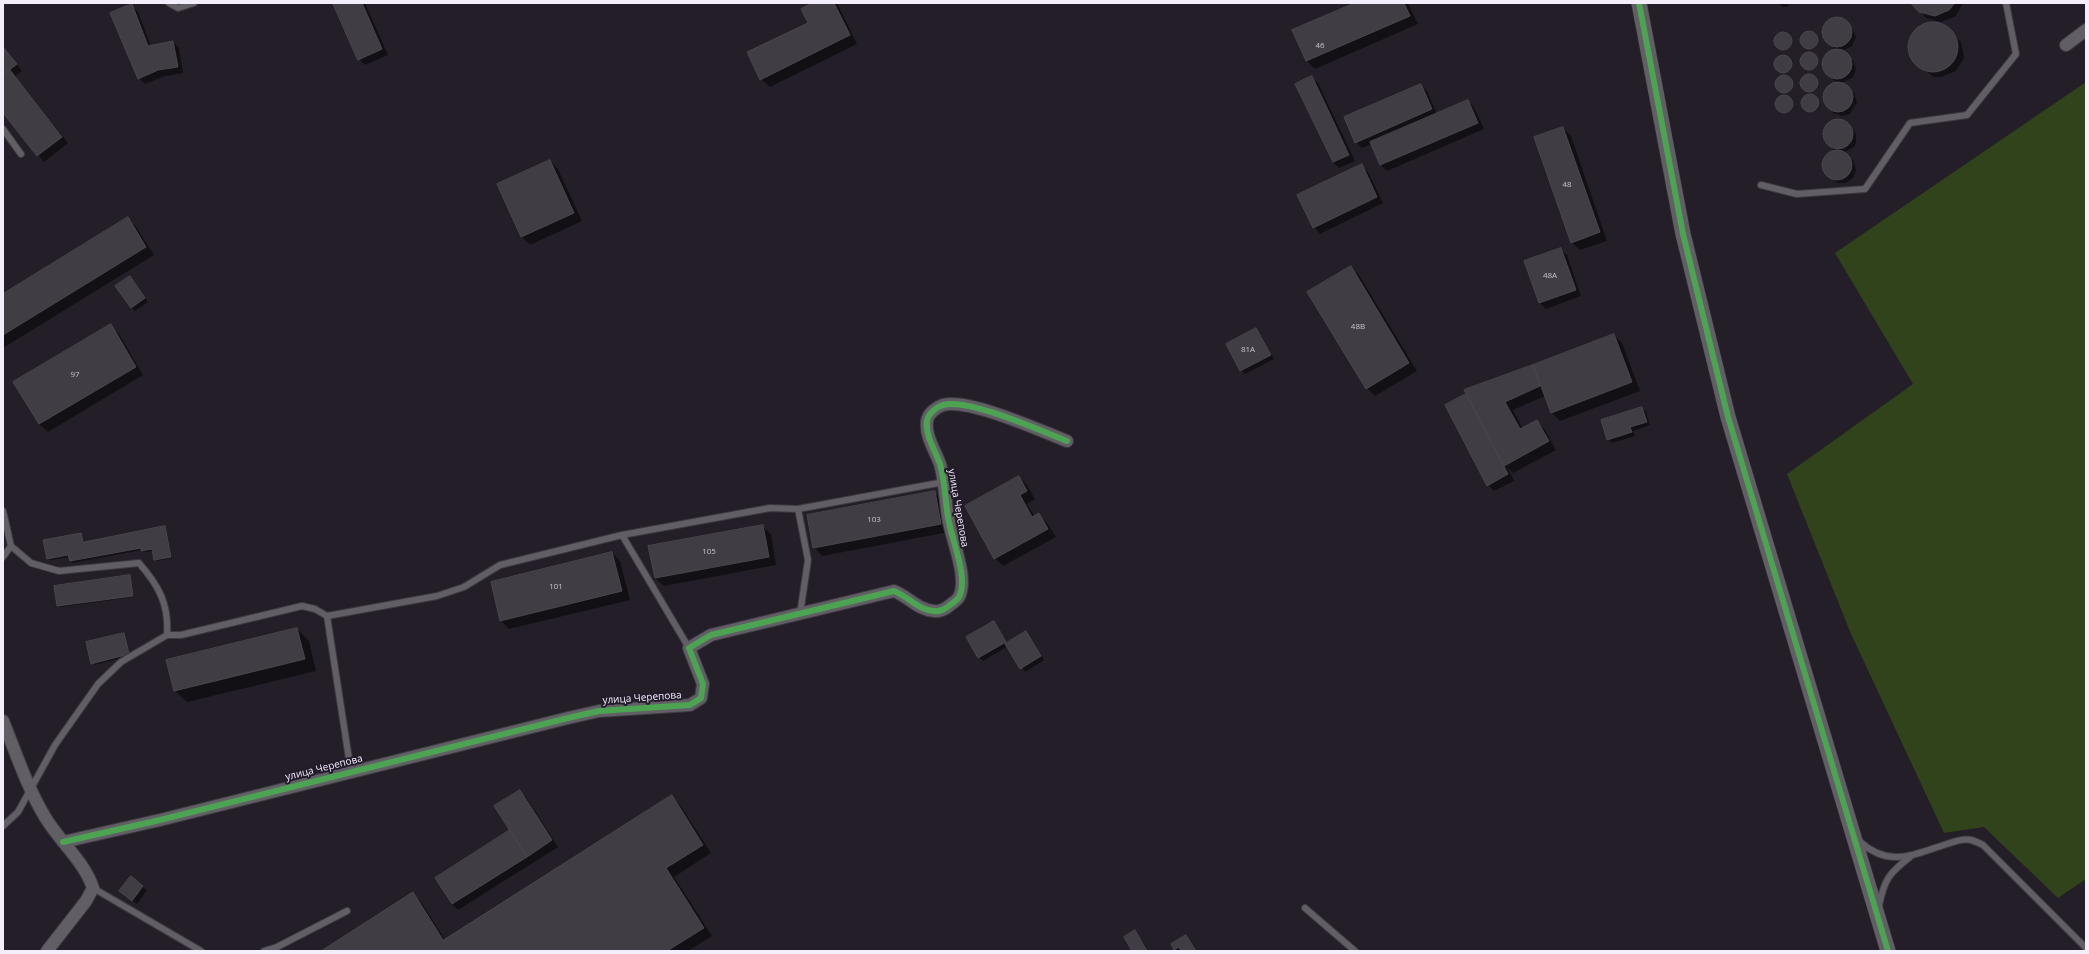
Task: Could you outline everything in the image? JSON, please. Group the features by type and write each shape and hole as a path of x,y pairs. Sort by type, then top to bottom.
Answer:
{"street":[{"path":"1639,3 1683,234 1728,418 1888,951"},
{"path":"2066,45 2086,30"},
{"name":"улица Черепова","path":"63,842 160,820 599,711 690,705 701,698 703,684 689,648 711,635 894,591 904,595 921,609 935,612 947,608 958,598 962,585 948,518 944,482 940,464 926,430 927,419 934,409 944,405 957,404 984,410 1068,441"},
{"path":"3,721 30,788 45,817 88,874 93,888 86,901 47,951"}],"lane":[{"path":"169,3 178,8 194,3"},
{"path":"1761,185 1797,194 1865,189 1910,123 1967,115 2016,54 2006,3"},
{"path":"3,129 21,154"},
{"path":"3,826 18,812 55,745 98,684 121,662 167,635 182,635 302,606 315,609 327,616 437,596 464,587 500,564 622,535 770,508 798,510 944,482"},
{"path":"798,510 808,560 800,614"},
{"path":"3,511 11,546 31,563 59,571 139,563 160,590 168,619 167,635"},
{"path":"622,535 689,648"},
{"path":"3,557 11,546"},
{"path":"327,616 351,772"},
{"path":"1854,836 1869,850 1885,857 1910,857 1957,841 1971,840 1983,845 2086,948"},
{"path":"1877,913 1882,889 1892,871 1910,857"},
{"path":"93,888 201,951"},
{"path":"1306,908 1355,951"},
{"path":"264,951 277,947 347,911"}],"green space":[{"path":"2086,82 2086,879 2058,898 1984,827 1944,833 1851,634 1787,474 1913,384 1835,253"}],"building":[{"path":"333,3 362,3 382,49 358,60"},
{"path":"813,3 834,3 850,35 760,80 747,52 808,23 801,9"},
{"path":"1355,3 1404,3 1410,16 1306,61 1292,30"},
{"path":"1911,3 1955,3 1949,10 1935,16 1919,12"},
{"path":"132,4 148,46 173,41 178,67 158,70 138,79 110,13"},
{"path":"1837,17 1848,21 1852,32 1848,43 1837,47 1826,43 1822,32 1826,21"},
{"path":"1933,22 1947,26 1954,33 1958,47 1954,61 1947,68 1933,72 1919,68 1912,61 1908,47 1912,33 1919,26"},
{"path":"1809,31 1815,34 1818,40 1815,46 1809,49 1803,46 1800,40 1803,34"},
{"path":"1783,32 1789,35 1792,41 1789,47 1783,50 1777,47 1774,41 1777,35"},
{"path":"3,47 17,64 3,75"},
{"path":"1837,49 1848,53 1852,64 1848,75 1837,79 1826,75 1822,64 1826,53"},
{"path":"1809,52 1815,55 1818,61 1815,67 1809,70 1803,67 1800,61 1803,55"},
{"path":"1783,55 1789,58 1792,64 1789,70 1783,73 1777,70 1774,64 1777,58"},
{"path":"10,70 62,137 37,156 3,113 3,75"},
{"path":"1809,74 1815,77 1818,83 1815,89 1809,92 1803,89 1800,83 1803,77"},
{"path":"1784,75 1790,78 1793,84 1790,90 1784,93 1778,90 1775,84 1778,78"},
{"path":"1312,76 1349,155 1333,162 1295,84"},
{"path":"1838,82 1849,86 1853,97 1849,108 1838,112 1827,108 1823,97 1827,86"},
{"path":"1421,84 1432,109 1355,143 1344,117"},
{"path":"1810,94 1816,97 1819,103 1816,109 1810,112 1804,109 1801,103 1804,97"},
{"path":"1784,95 1790,98 1793,104 1790,110 1784,113 1778,110 1775,104 1778,98"},
{"path":"1468,100 1478,123 1380,165 1370,142"},
{"path":"1838,119 1849,123 1853,134 1849,145 1838,149 1827,145 1823,134 1827,123"},
{"path":"1563,127 1600,232 1571,243 1534,137"},
{"path":"1837,150 1848,154 1852,165 1848,176 1837,180 1826,176 1822,165 1826,154"},
{"path":"550,160 574,213 521,237 497,184"},
{"path":"1362,164 1377,197 1313,228 1297,195"},
{"path":"128,217 146,247 3,335 3,294"},
{"path":"1561,248 1576,290 1539,303 1524,261"},
{"path":"1351,266 1409,363 1366,389 1307,292"},
{"path":"130,276 145,298 131,308 115,286"},
{"path":"111,324 136,367 39,424 13,382"},
{"path":"1256,328 1271,355 1240,371 1226,344"},
{"path":"1614,334 1632,382 1551,413 1533,365"},
{"path":"1533,365 1540,386 1505,402 1520,429 1537,420 1549,441 1504,466 1464,390"},
{"path":"1466,394 1508,474 1487,486 1445,405"},
{"path":"1642,407 1647,422 1630,427 1632,432 1607,440 1601,420"},
{"path":"1019,476 1027,491 1020,495 1032,517 1039,513 1048,529 994,559 965,506"},
{"path":"935,491 941,524 813,548 807,515"},
{"path":"763,525 769,557 655,578 648,546"},
{"path":"165,526 171,557 154,560 152,549 141,551 141,548 70,561 68,555 47,559 43,540 81,533 83,542"},
{"path":"612,552 622,591 500,621 491,582"},
{"path":"130,575 133,596 57,606 54,586"},
{"path":"994,621 1006,642 978,658 966,637"},
{"path":"297,628 305,659 174,691 166,660"},
{"path":"1026,631 1041,656 1020,669 1005,644"},
{"path":"124,633 129,654 91,664 86,642"},
{"path":"520,790 552,840 527,857 494,806"},
{"path":"672,795 703,845 666,868 704,928 667,951 321,951 413,892 443,940"},
{"path":"510,830 527,857 452,904 435,878"},
{"path":"131,876 143,886 132,901 119,891"},
{"path":"1135,930 1147,951 1132,951 1124,937"},
{"path":"1186,935 1196,951 1181,951 1179,947 1174,950 1171,944"}],"cycle path":[{"path":"1639,3 1683,234 1728,417 1888,951"},
{"path":"63,842 160,820 599,711 690,705 701,698 703,684 689,648 711,635 894,591 918,606 928,610 942,610 947,608 959,597 962,589 962,579 961,569 948,517 942,470 927,432 927,421 929,415 943,405 955,404 970,406 1023,423 1067,441"}]}
